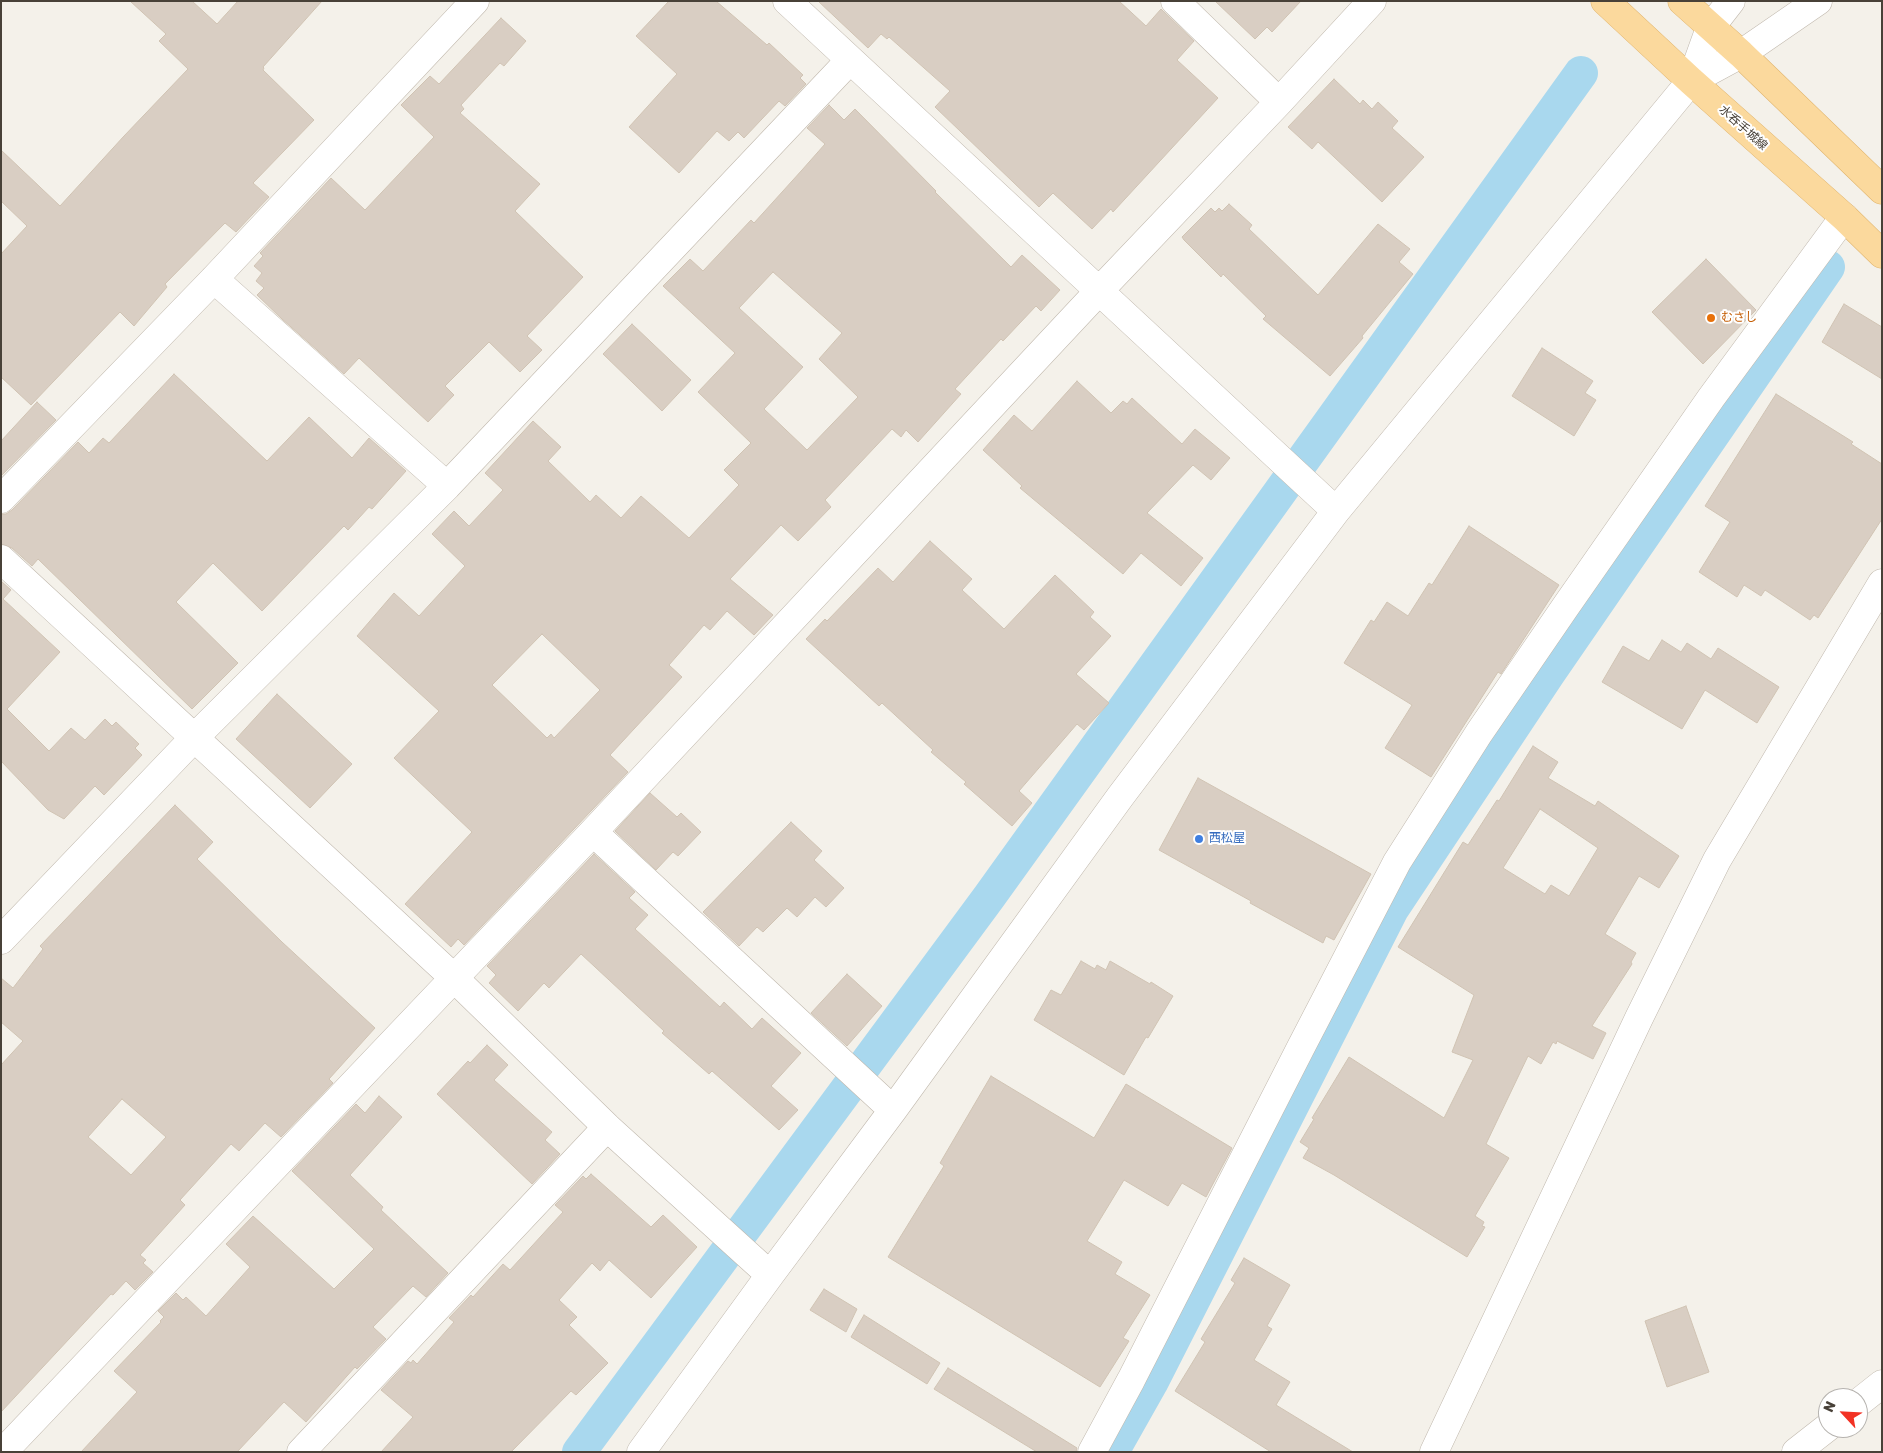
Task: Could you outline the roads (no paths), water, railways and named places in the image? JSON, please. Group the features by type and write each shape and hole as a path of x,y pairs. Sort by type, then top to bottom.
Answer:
{"main road":[{"name":"水呑手城線","path":"1605,1 1691,81 1844,217 1882,254"},
{"path":"1682,1 1741,54 1882,190"}],"street":[{"path":"1,499 214,279 475,1"},
{"path":"787,1 1336,511"},
{"path":"1175,1 1280,102"},
{"path":"3,1452 593,832 1099,291 1280,102 1372,1"},
{"path":"641,1452 893,1110 1120,796 1336,511 1691,81 1710,28 1731,1"},
{"path":"1691,81 1741,54 1818,1"},
{"path":"1,940 194,738 447,486 850,60"},
{"path":"1092,1452 1398,862 1479,733 1566,606 1711,398 1844,217"},
{"path":"214,279 447,486"},
{"path":"1,559 453,977 607,1127 770,1275"},
{"path":"1434,1452 1634,1027 1717,860 1882,583"},
{"path":"593,832 893,1110"},
{"path":"301,1452 607,1127"},
{"path":"1868,1395 1882,1384"},
{"path":"1796,1452 1818,1435"}],"waterway":[{"path":"579,1452 989,897 1581,73"},
{"path":"1112,1452 1151,1383 1392,909 1548,674 1828,267"}],"place":[{"name":"むさし","path":"1711,318"},
{"name":"西松屋","path":"1199,839"}]}
